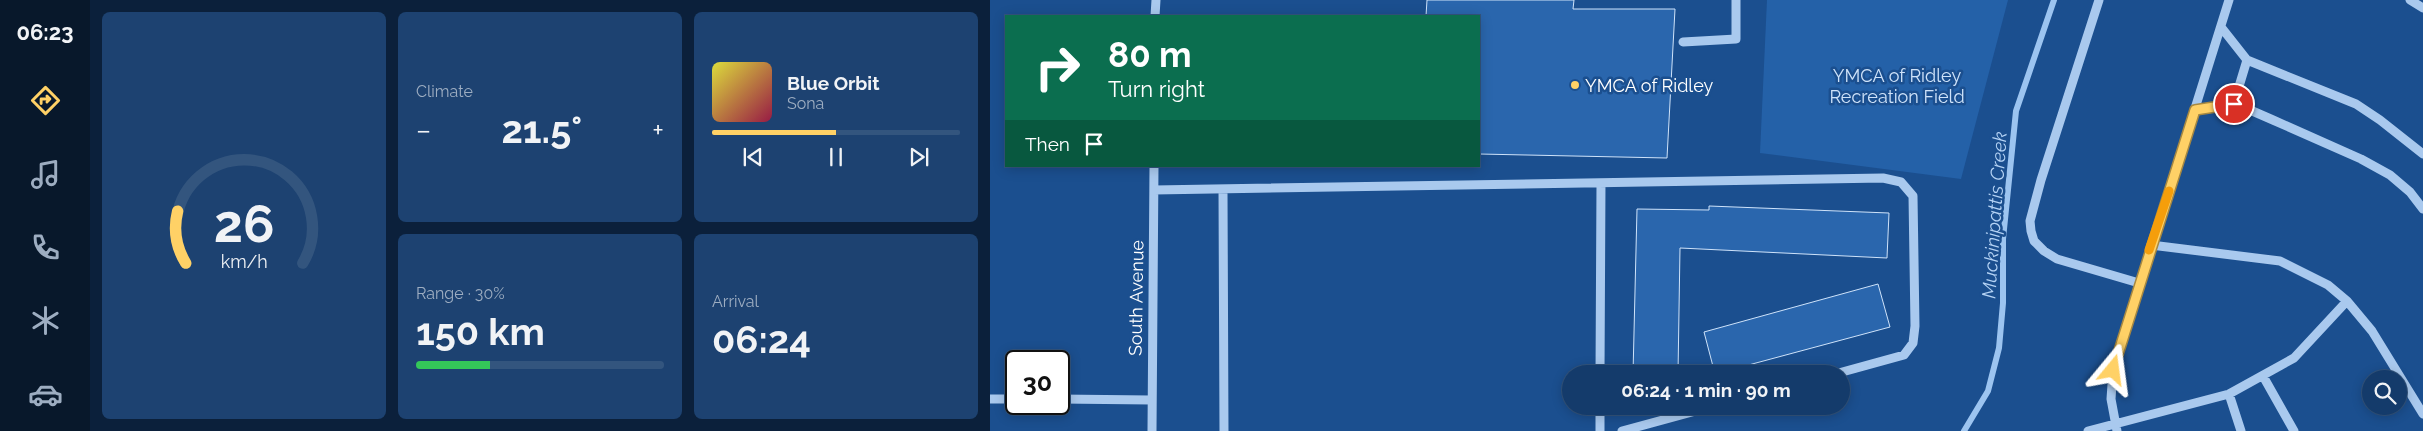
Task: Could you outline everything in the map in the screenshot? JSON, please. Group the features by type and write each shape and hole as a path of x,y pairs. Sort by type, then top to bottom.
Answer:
{"street":[{"path":"1156,0 1156,15"},
{"path":"1684,42 1736,39 1736,0"},
{"path":"2100,0 2041,180 2030,221 2031,231 2034,241 2057,259 2139,283"},
{"path":"2116,428 2111,399 2113,370 2230,0"},
{"path":"2410,0 2423,8"},
{"path":"2221,27 2247,60 2356,104 2380,120 2423,154"},
{"path":"2234,104 2247,60"},
{"path":"2195,110 2234,104 2361,159 2390,175 2410,192 2423,209"},
{"name":"South Avenue","path":"1152,431 1154,167"},
{"path":"1154,190 1883,178 1900,182 1913,196 1915,326 1913,343 1904,355 1850,370"},
{"path":"1600,365 1601,183"},
{"path":"1223,189 1224,431"},
{"path":"2151,245 2280,261 2328,285 2347,301 2372,331 2423,414"},
{"path":"2088,431 2116,428 2229,394 2294,358 2347,301"},
{"path":"2263,376 2294,431"},
{"path":"2229,394 2241,431"},
{"path":"990,399 1005,399"},
{"path":"1070,399 1151,400"},
{"path":"1600,415 1600,431"},
{"path":"1622,431 1681,415"}],"green space":[{"name":"YMCA of Ridley Recreation Field","path":"1767,0 2008,0 1961,179 1760,153"}],"building":[{"name":"YMCA of Ridley","path":"1427,0 1574,0 1573,9 1675,9 1667,158 1480,154 1480,15 1426,15"},
{"path":"1709,206 1889,213 1887,258 1680,248 1678,365 1633,365 1637,209 1709,210"},
{"path":"1878,284 1890,327 1749,365 1713,365 1704,332"}],"waterway":[{"name":"Muckinipattis Creek","path":"1964,431 1988,391 1999,348 2003,303 2003,239 2016,111 2054,0"}],"slow traffic":[{"path":"2149,250 2169,191"}],"place":[{"name":"YMCA of Ridley","path":"1575,85"}],"route":[{"path":"2113,370 2195,110 2234,104"}]}
